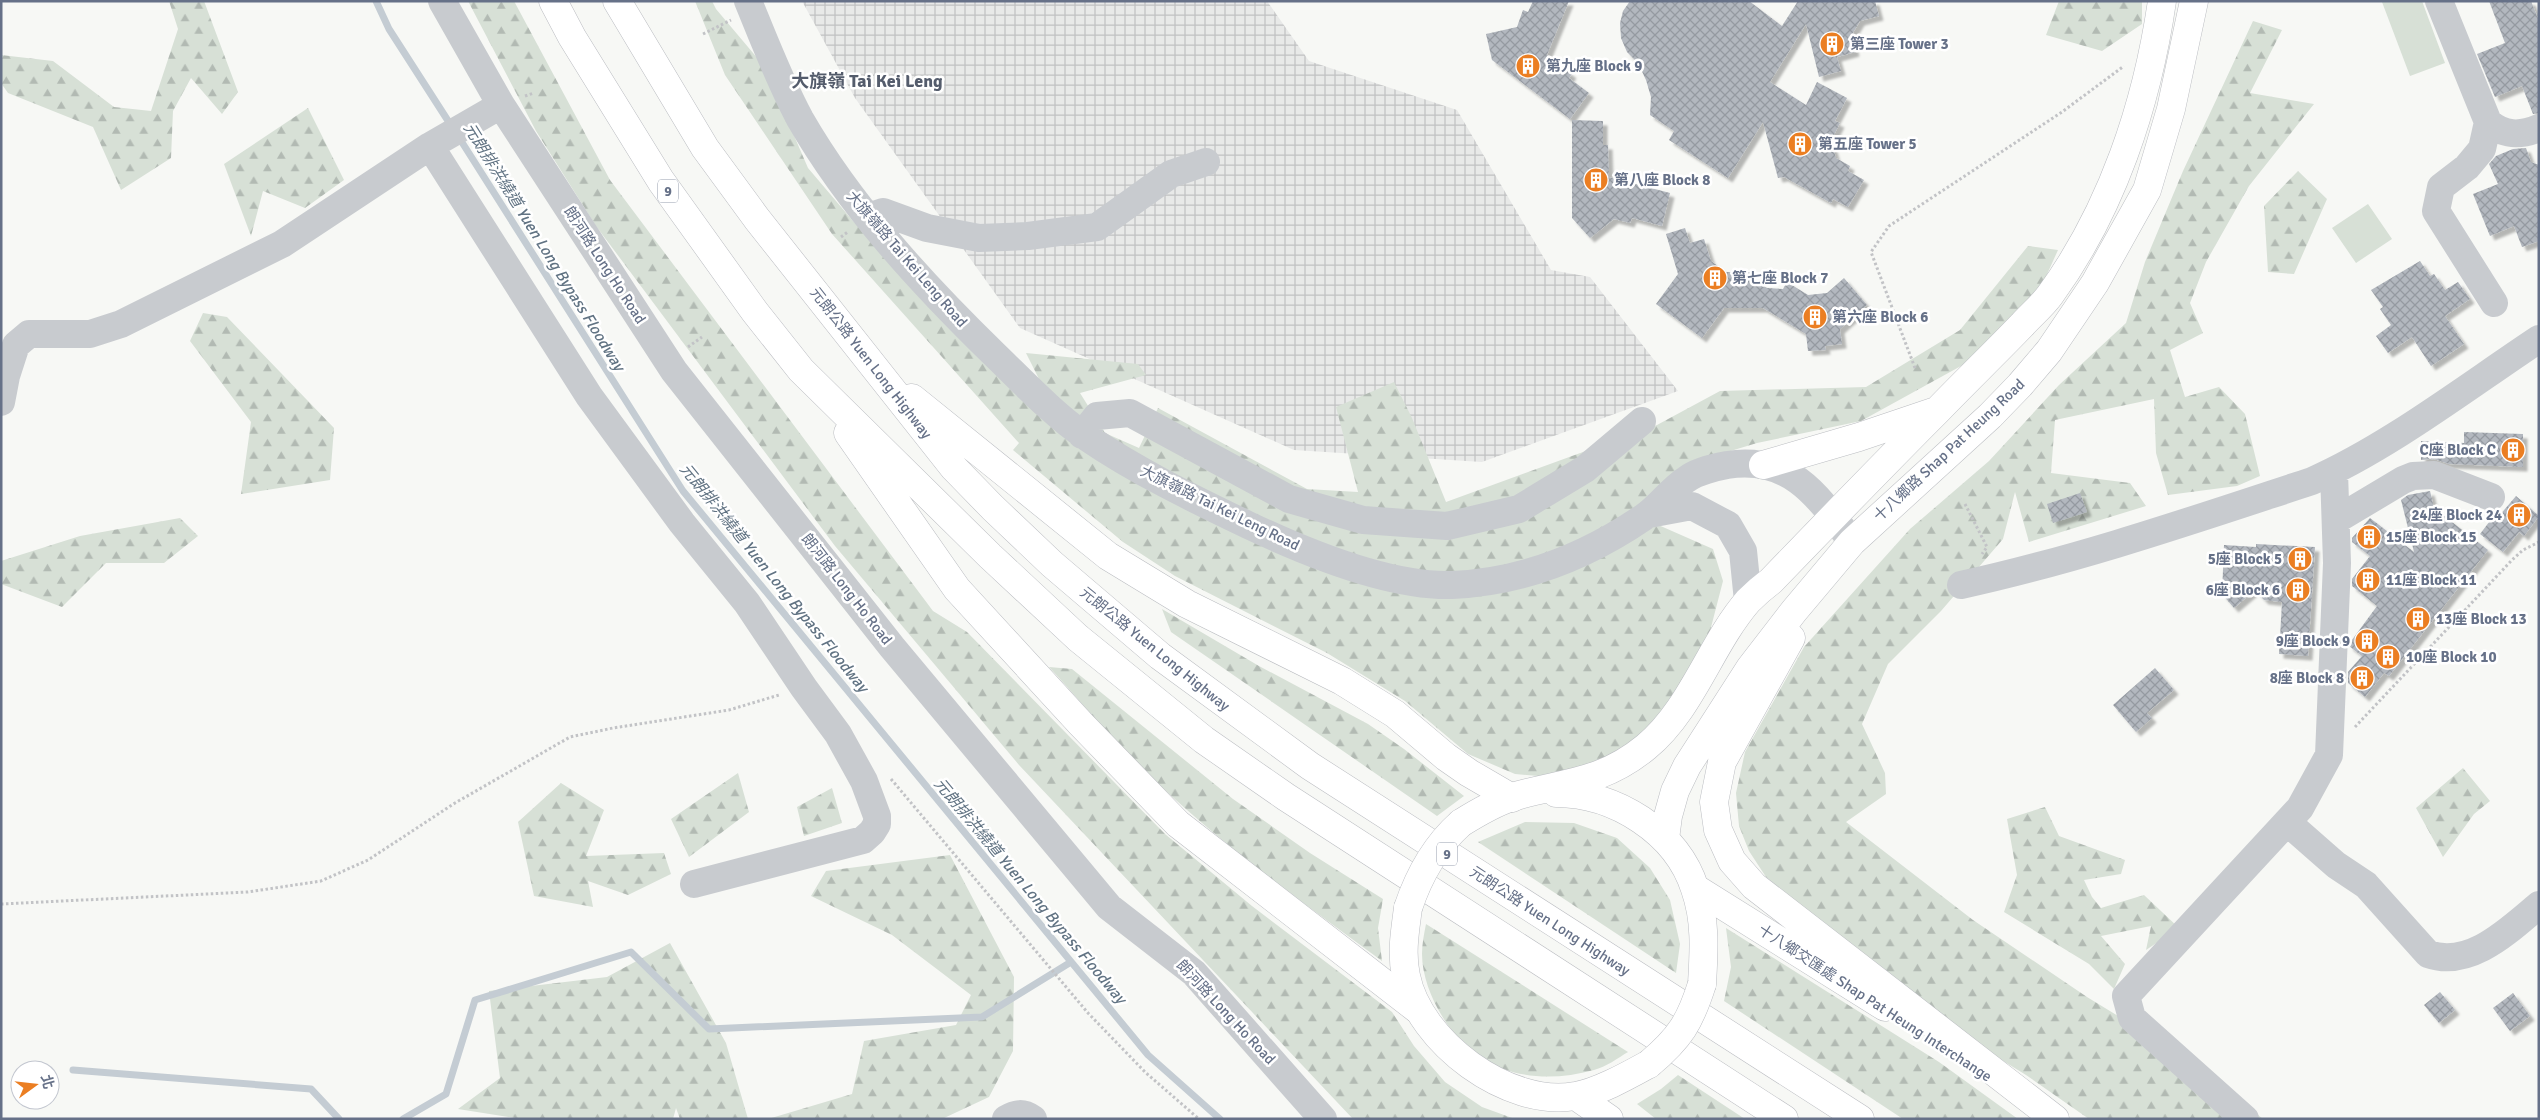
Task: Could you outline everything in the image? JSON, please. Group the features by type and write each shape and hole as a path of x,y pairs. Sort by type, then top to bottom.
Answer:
{"main road":[{"name":"9","path":"553,1 572,37 661,181 739,291 801,370 1027,591 1126,679 1204,740 1362,849 1784,1119"},
{"name":"元朗公路 Yuen Long Highway","path":"617,1 705,148 757,219 880,372 954,468 993,508 1103,609 1204,690 1371,806 1860,1119"},
{"name":"十八鄉路 Shap Pat Heung Road","path":"1834,517 1937,411 1967,383 2049,296 2091,227 2109,193 2142,100 2158,32 2162,1"},
{"name":"十八鄉路 Shap Pat Heung Road","path":"1852,542 1990,416 2020,385 2049,351 2095,283 2147,190 2171,109 2194,1"},
{"path":"801,370 957,589 1081,724 1178,824 1417,1009 1449,1047 1478,1072 1510,1088 1547,1096 1576,1096 1623,1078 1649,1064 1683,1031 1695,1006 1702,984 1705,943 1695,888 1685,867 1665,839 1650,826 1625,810 1596,798 1567,793 1523,795 1454,763 1395,714 1342,681 1187,604 1108,556 880,372"},
{"path":"1763,464 1859,437 1937,411"},
{"path":"1417,1009 1406,977 1403,952 1408,908 1416,885 1427,864 1446,836 1461,823 1484,809 1523,795 1578,783 1603,774 1647,746 1681,705 1722,638 1748,601 1834,517"},
{"path":"1665,839 1668,816 1675,791 1705,736 1756,660 1852,542"},
{"path":"1831,567 1722,762 1714,802 1718,830 1732,861 1754,886 2054,1119"},
{"name":"十八鄉交匯處 Shap Pat Heung Interchange","path":"1695,888 1925,1032 2054,1119"},
{"path":"1576,1096 1608,1119"}],"street":[{"name":"朗河路 Long Ho Road","path":"442,1 496,108 674,371 892,647 1109,907 1194,973 1323,1119"},
{"path":"2439,1 2488,122 2495,128 2510,134 2539,128"},
{"name":"大旗嶺路 Tai Kei Leng Road","path":"754,4 800,117 852,199 961,322 1082,435 1162,483 1292,546 1389,578 1450,585 1513,577 1560,562 1607,542 1649,514 1688,477 1727,465 1763,464 1786,471 1800,480 1834,517 1852,542"},
{"path":"3,384 16,345 29,334 90,334 121,324 282,244 430,146 496,108"},
{"path":"2488,122 2482,149 2467,167 2441,188 2436,211 2494,303"},
{"path":"430,146 589,396 682,523 747,603 804,688 838,734 864,781 877,816 877,824 863,840 694,884"},
{"path":"868,217 883,212 928,228 979,238 1028,236 1097,227 1171,174 1206,162"},
{"path":"1961,585 2006,576 2172,527 2334,472 2400,431 2539,339"},
{"path":"1082,435 1096,416 1130,413 1289,499 1363,520 1447,526 1519,509 1585,469 1642,420"},
{"path":"2245,1119 2132,1018 2126,996 2300,808 2329,755 2337,573 2334,472"},
{"path":"2336,520 2413,476 2434,475 2491,497"},
{"path":"1649,514 1692,506 1728,525 1743,551 1748,601"},
{"path":"2287,822 2336,865 2366,885 2428,954 2441,959 2463,955 2493,942 2539,905"},
{"path":"1006,1119 1016,1113 1027,1115 1033,1119"}],"path":[{"path":"703,34 754,4"},
{"path":"1915,368 1871,252 1889,226 2062,112 2127,63"},
{"path":"1961,585 1987,547 1965,504"},
{"path":"2329,755 2512,560 2523,550 2539,542"},
{"path":"1,904 248,892 321,880 368,860 455,803 570,738 613,728 729,710 804,688"},
{"path":"888,774 1088,1013 1145,1072 1199,1119"}],"shaded area":[{"path":"802,1 1267,1 1309,61 1457,110 1551,270 1590,277 1678,391 1482,462 1294,450 1020,328 855,98"}],"green space":[{"path":"169,1 204,1 238,92 222,114 191,78 173,111 171,158 121,190 93,127 8,93 1,83 1,55 53,61 114,107 151,111 178,29"},
{"path":"468,1 514,1 610,180 933,611 967,632 1165,834 1252,906 1392,1012 1414,1046 1445,1082 1482,1107 1515,1119 1353,1119 1019,765 835,546 596,226 536,131"},
{"path":"695,1 712,1 716,9 764,66 808,168 853,221 973,348 1040,381 1026,353 1138,364 1146,375 1080,393 1105,433 1139,448 1158,408 1307,489 1358,492 1336,407 1394,382 1412,418 1446,502 1657,425 1720,391 1866,387 1960,330 2028,246 2058,250 2039,292 1981,355 1861,421 1757,443 1691,463 1631,513 1713,549 1723,581 1708,639 1679,692 1649,730 1616,756 1569,774 1538,776 1515,774 1468,754 1405,701 1327,653 1175,576 1123,542 1013,450 1019,443 832,234 725,75"},
{"path":"2059,1 2142,1 2142,24 2102,51 2046,35"},
{"path":"2422,1 2445,63 2410,76 2382,2"},
{"path":"2253,21 2282,30 2250,93 2314,104 2249,186 2206,262 2190,303 2203,333 2170,350 2185,397 2219,387 2245,414 2260,476 2237,486 2168,495 2156,453 2154,399 2055,420 2051,473 2130,483 2146,506 2029,542 2015,492 2003,539 1941,611 1888,664 1862,724 1885,773 1886,794 1846,822 1973,920 2087,997 2195,1063 2263,1119 2089,1119 2026,1075 1956,1032 1766,877 1749,851 1739,826 1736,793 1745,752 1804,647 1910,529 1989,461 2059,385 2126,323 2145,262 2183,171"},
{"path":"308,108 344,180 305,208 263,191 251,236 224,164"},
{"path":"2298,171 2327,199 2294,274 2268,272 2264,206"},
{"path":"2368,204 2392,239 2356,263 2332,228"},
{"path":"203,313 227,317 334,428 330,480 241,494 251,422 190,341"},
{"path":"180,518 198,536 164,563 106,563 62,607 1,584 1,561 80,536"},
{"path":"1162,609 1259,666 1368,724 1404,749 1464,796 1437,816 1171,632"},
{"path":"1049,667 1072,669 1233,799 1310,853 1383,899 1378,928 1382,961 1250,862 1186,809 1116,742"},
{"path":"2463,768 2490,801 2474,814 2443,857 2416,808"},
{"path":"738,773 749,812 689,857 671,819"},
{"path":"561,783 604,810 586,856 664,853 671,874 628,895 588,881 593,907 534,896 518,822"},
{"path":"832,788 842,823 804,836 797,807"},
{"path":"2045,807 2059,836 2125,860 2121,874 2084,880 2092,897 2101,908 2144,895 2179,928 2146,950 2151,926 2101,936 2125,964 2114,989 2089,964 2004,912 2017,875 2007,819"},
{"path":"1525,822 1574,823 1617,838 1650,868 1670,900 1680,944 1676,973 1478,842"},
{"path":"950,855 1014,977 1013,1051 989,1097 942,1119 768,1119 852,1094 864,1041 956,1025 971,995 892,935 811,896 826,871"},
{"path":"1426,924 1628,1052 1598,1069 1571,1075 1549,1077 1528,1075 1508,1070 1489,1062 1471,1050 1456,1035 1434,1002 1425,978 1422,962 1422,946"},
{"path":"1726,928 1939,1062 2018,1119 1903,1119 1724,1001 1731,967"},
{"path":"670,943 726,1043 748,1119 680,1119 676,1108 673,1119 522,1119 458,1109 500,1078 489,991 607,977"},
{"path":"1678,1075 1745,1119 1656,1119 1637,1104 1661,1089"}],"building":[{"name":"第九座 Block 9","path":"1533,1 1569,1 1547,55 1572,74 1569,78 1589,93 1570,119 1492,60 1486,34 1517,27 1523,10 1528,12"},
{"path":"1630,1 1749,1 1782,26 1798,1 1875,1 1879,16 1860,21 1851,36 1855,52 1837,57 1841,71 1819,77 1806,24 1770,82 1806,105 1817,82 1847,98 1835,121 1840,123 1831,141 1836,158 1850,166 1848,171 1864,180 1848,207 1833,199 1831,203 1784,177 1778,178 1763,122 1728,178 1669,140 1674,131 1650,115 1651,97 1646,80 1638,63 1627,52 1621,38 1620,23 1623,11"},
{"path":"2489,1 2531,1 2539,21 2539,113 2533,114 2522,86 2495,97 2477,54 2505,43"},
{"name":"第八座 Block 8","path":"1572,120 1603,121 1603,145 1608,145 1609,177 1670,193 1662,226 1632,218 1630,223 1614,219 1590,238 1572,218"},
{"path":"2526,148 2531,162 2539,165 2539,241 2522,247 2514,226 2490,236 2473,194 2498,184 2489,164 2496,156 2513,149"},
{"path":"1685,228 1690,243 1704,239 1711,261 1726,272 1751,272 1751,278 1767,288 1783,289 1787,282 1808,295 1827,293 1844,278 1867,305 1840,329 1842,344 1825,346 1826,350 1808,351 1806,334 1763,308 1724,308 1702,338 1656,304 1678,274 1666,234"},
{"path":"2420,261 2430,276 2434,274 2445,290 2458,282 2470,299 2445,316 2464,344 2431,366 2412,337 2388,353 2376,336 2391,325 2380,309 2383,307 2371,290"},
{"path":"2464,432 2523,434 2523,467 2449,464 2434,459 2421,460 2421,441 2464,443"},
{"path":"2430,491 2434,508 2488,550 2389,676 2384,673 2365,697 2348,683 2348,672 2362,656 2349,644 2377,606 2352,586 2352,579 2370,556 2352,542 2352,538 2370,518 2414,552 2401,500 2408,495"},
{"path":"2080,493 2087,512 2053,523 2047,504"},
{"path":"2516,496 2539,516 2524,536 2519,532 2503,552 2480,534 2496,513 2499,516"},
{"path":"2256,544 2315,547 2308,656 2279,654 2282,602 2264,600 2255,590 2234,608 2222,594 2224,545 2256,547"},
{"path":"2155,668 2174,690 2147,713 2152,718 2136,732 2113,705"},
{"path":"2440,992 2455,1010 2439,1023 2424,1005"},
{"path":"2513,993 2530,1016 2510,1031 2493,1008"}],"waterway":[{"name":"元朗排洪繞道 Yuen Long Bypass Floodway","path":"376,1 389,29 452,127"},
{"name":"元朗排洪繞道 Yuen Long Bypass Floodway","path":"458,136 683,491 1148,1055 1220,1119"},
{"path":"403,1119 446,1094 475,1000 631,952 709,1029 982,1017 1071,962"},
{"path":"73,1070 311,1089 339,1119"}],"place":[{"name":"第三座 Tower 3","path":"1832,44"},
{"name":"第九座 Block 9","path":"1528,66"},
{"name":"第五座 Tower 5","path":"1800,144"},
{"name":"第八座 Block 8","path":"1596,180"},
{"name":"第七座 Block 7","path":"1715,278"},
{"name":"第六座 Block 6","path":"1815,317"},
{"name":"C座 Block C","path":"2513,450"},
{"name":"24座 Block 24","path":"2519,515"},
{"name":"15座 Block 15","path":"2369,537"},
{"name":"5座 Block 5","path":"2300,559"},
{"name":"11座 Block 11","path":"2368,580"},
{"name":"6座 Block 6","path":"2298,590"},
{"name":"13座 Block 13","path":"2418,619"},
{"name":"9座 Block 9","path":"2367,641"},
{"name":"10座 Block 10","path":"2388,657"},
{"name":"8座 Block 8","path":"2362,678"}],"district":[{"name":"大旗嶺 Tai Kei Leng","path":"867,81"}]}
